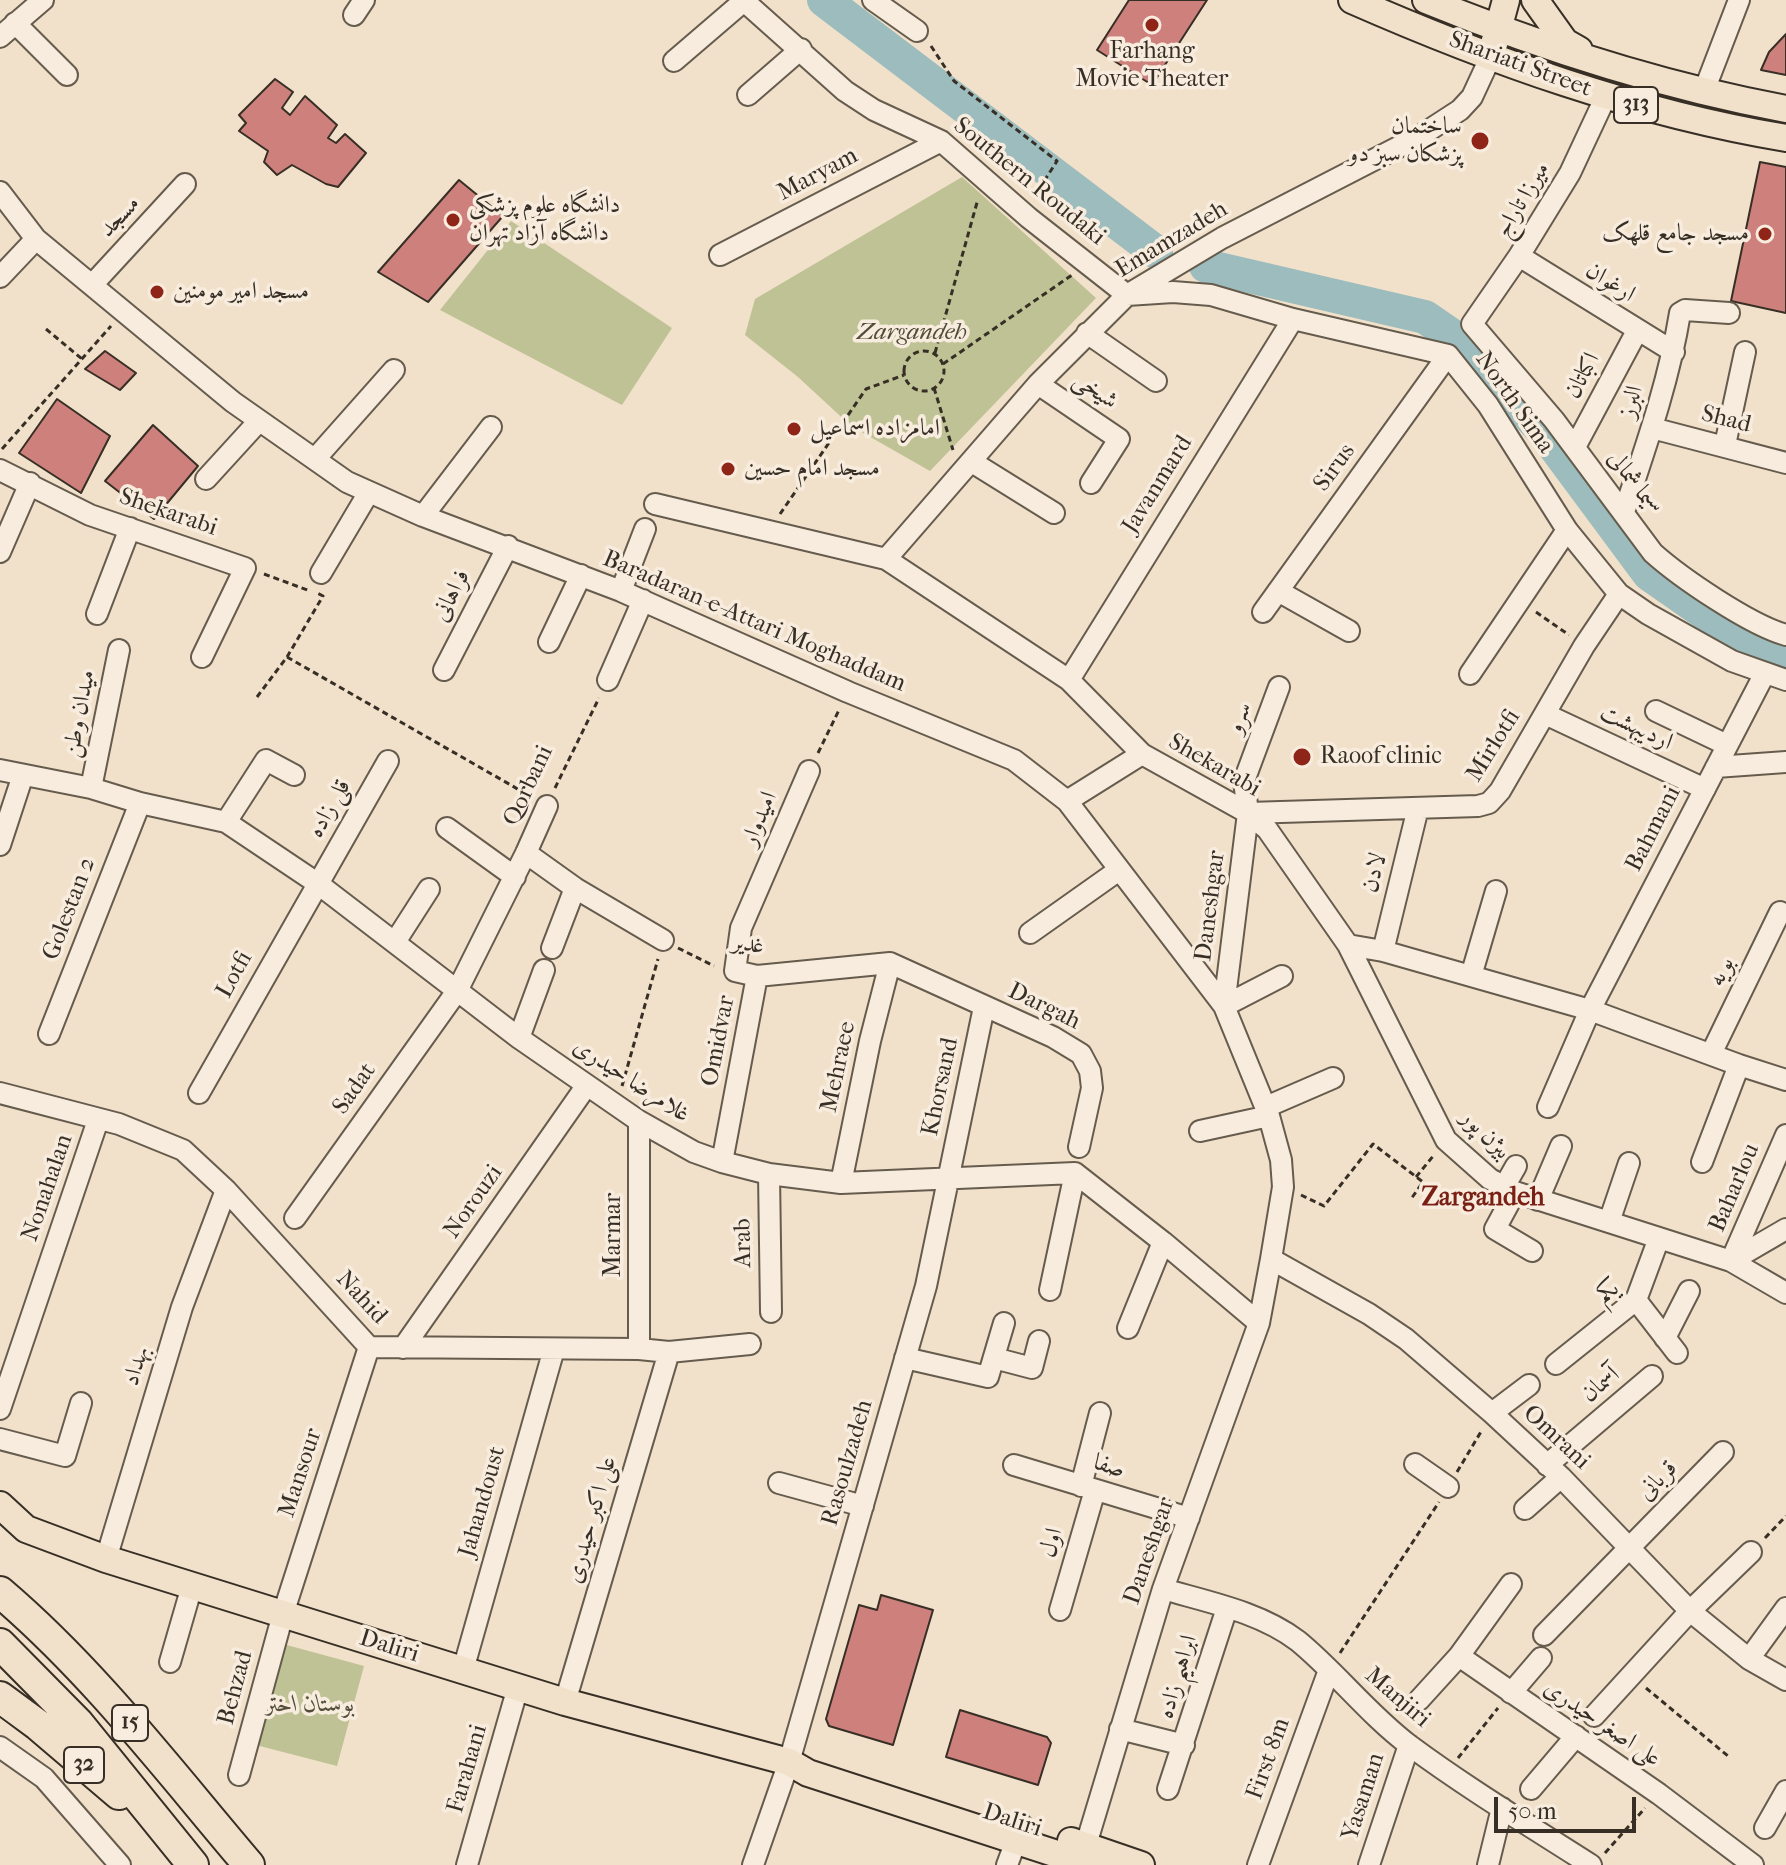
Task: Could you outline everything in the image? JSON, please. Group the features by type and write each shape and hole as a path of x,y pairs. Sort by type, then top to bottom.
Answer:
{"highway":[{"path":"0,1583 10,1601"},
{"name":"15","path":"10,1601 117,1707 249,1865"},
{"name":"15","path":"0,1644 78,1723 193,1865"},
{"name":"32","path":"0,1697 167,1833"}],"main road":[{"name":"Shariati Street","path":"1352,0 1479,51 1606,96 1741,130 1786,138"},
{"name":"Shariati Street","path":"1426,0 1486,16 1592,58 1704,91 1786,109"},
{"path":"1479,51 1486,16 1506,0"},
{"path":"1535,0 1565,42 1592,58"},
{"name":"Daliri","path":"0,1505 26,1529 106,1559 565,1702 789,1762 808,1773 1019,1832 1086,1857 1141,1865"}],"street":[{"path":"674,61 744,0"},
{"name":"Southern Roudaki","path":"744,0 845,91 941,141 1029,218 1127,295"},
{"path":"873,0 917,31"},
{"path":"1704,91 1739,0"},
{"path":"20,14 67,75"},
{"path":"748,95 801,49"},
{"name":"Emamzadeh","path":"886,559 1038,384 1127,295 1222,238 1420,136 1460,110 1472,97 1479,51"},
{"name":"میرزا تاراج","path":"1472,324 1519,256 1570,173 1606,96"},
{"name":"Maryam","path":"720,255 941,141"},
{"name":"مسجد","path":"92,285 185,184"},
{"name":"Baradaran-e-Attari Moghaddam","path":"0,192 36,239 259,421 347,482 423,516 643,600 848,692 1014,760 1067,801 1224,1006 1268,1112 1281,1160 1283,1187 1271,1259"},
{"path":"0,277 36,239"},
{"name":"ارغوان","path":"1519,256 1674,352"},
{"name":"North Sima","path":"1127,295 1173,292 1211,295 1293,319 1448,355 1488,405 1567,530 1619,594 1648,614 1732,661 1786,680"},
{"name":"البرز","path":"1624,512 1674,352 1682,311 1729,313"},
{"name":"Javanmard","path":"1069,680 1293,319"},
{"name":"سیما شمالی","path":"1472,324 1575,447 1653,553 1673,570 1768,629 1786,635"},
{"name":"اکباتان","path":"1575,447 1637,331"},
{"path":"1087,333 1156,381"},
{"path":"1725,445 1745,352"},
{"name":"Sirus","path":"1263,612 1448,355"},
{"path":"315,459 394,370"},
{"name":"شیخی","path":"1038,384 1119,439 1091,483"},
{"path":"206,479 259,421"},
{"path":"423,516 491,427"},
{"name":"Shad","path":"1652,428 1786,463"},
{"path":"966,469 1054,513"},
{"name":"Shekarabi","path":"0,470 90,515 245,568"},
{"path":"0,552 30,483"},
{"path":"321,573 369,492"},
{"name":"Shekarabi","path":"655,504 886,559 1069,680 1142,754 1248,813 1267,829 1348,945"},
{"path":"97,614 130,528"},
{"path":"621,591 645,529"},
{"path":"1470,674 1567,530"},
{"name":"فراهانی","path":"444,670 508,546"},
{"path":"202,657 245,568"},
{"path":"549,642 581,575"},
{"path":"1278,591 1349,631"},
{"name":"Mirlotfi","path":"1248,813 1478,806 1489,803 1500,791 1584,646 1619,594"},
{"path":"608,680 643,600"},
{"name":"میدان وطن","path":"91,788 119,650"},
{"name":"Bahmani","path":"1548,1107 1590,1010 1765,673"},
{"name":"سرو","path":"1248,813 1244,781 1279,687"},
{"path":"1656,711 1727,745"},
{"name":"اردیبهشت","path":"1545,714 1705,789"},
{"path":"1067,801 1142,754"},
{"path":"226,822 266,760 294,775"},
{"name":"قلی زاده","path":"317,883 388,761"},
{"path":"1716,767 1786,762"},
{"name":"غلامرضا حیدری","path":"0,770 91,788 140,803 226,822 317,883 519,1038 639,1121 694,1152 769,1174 841,1183 1075,1173"},
{"name":"امیدوار","path":"735,971 741,928 809,771"},
{"path":"0,845 23,775"},
{"name":"Golestan 2","path":"49,1034 140,803"},
{"name":"Qorbani","path":"457,991 547,806"},
{"name":"لادن","path":"1383,951 1418,808"},
{"name":"Daneshgar","path":"1224,1006 1248,813"},
{"path":"447,828 515,877"},
{"path":"526,853 575,888 663,940"},
{"path":"1030,933 1119,870"},
{"name":"Lotfi","path":"199,1093 317,883"},
{"path":"552,948 575,888"},
{"path":"395,942 429,889"},
{"path":"1471,976 1496,891"},
{"name":"بویه","path":"1711,1054 1780,912"},
{"path":"1348,945 1383,951 1590,1010 1786,1080"},
{"name":"بیژن پور","path":"1348,945 1446,1140 1490,1179 1538,1200 1731,1261 1786,1293"},
{"path":"890,963 984,1007"},
{"name":"غدیر","path":"735,971 757,976 890,963"},
{"name":"Mehraee","path":"841,1183 870,1041 890,963"},
{"path":"519,1038 544,970"},
{"name":"Omidvar","path":"722,1162 757,976"},
{"path":"1224,1006 1282,976"},
{"name":"Sadat","path":"295,1218 457,991"},
{"name":"Dargah","path":"984,1007 1053,1037 1081,1054 1090,1071 1092,1088 1079,1147"},
{"name":"Khorsand","path":"949,1177 984,1007"},
{"path":"1702,1162 1739,1065"},
{"path":"1200,1131 1268,1112 1333,1078"},
{"name":"Norouzi","path":"403,1348 587,1085"},
{"name":"Nahid","path":"0,1093 119,1124 183,1150 226,1190 369,1347 639,1349 669,1352 750,1344"},
{"name":"Nonahalan","path":"0,1409 98,1120"},
{"name":"Marmar","path":"639,1121 639,1349"},
{"name":"Baharlou","path":"1731,1261 1786,1135"},
{"path":"1538,1200 1561,1146"},
{"path":"1609,1222 1629,1163"},
{"path":"1516,1166 1495,1229 1532,1251"},
{"path":"1050,1290 1075,1173 1259,1323"},
{"name":"Arab","path":"769,1174 771,1312"},
{"name":"Rasoulzadeh","path":"753,1865 789,1762 926,1286 949,1177"},
{"name":"بهداد","path":"106,1559 182,1307 226,1190"},
{"path":"1731,1261 1786,1229"},
{"path":"1636,1300 1659,1238"},
{"path":"1128,1328 1163,1242"},
{"name":"Daneshgar","path":"1086,1857 1120,1729 1163,1589 1259,1323 1271,1259"},
{"name":"Omrani","path":"1271,1259 1369,1314 1406,1339 1554,1471 1690,1611 1749,1659 1786,1680"},
{"name":"یکم","path":"1556,1364 1636,1300 1671,1345 1689,1291"},
{"path":"905,1358 988,1377 1004,1323"},
{"path":"994,1358 1032,1368 1039,1341"},
{"name":"Mansour","path":"283,1614 369,1347"},
{"name":"Jahandoust","path":"463,1670 554,1349"},
{"name":"علی اکبر حیدری","path":"565,1702 669,1352"},
{"name":"آسمان","path":"1525,1509 1554,1471 1652,1376"},
{"path":"1492,1413 1529,1385"},
{"path":"0,1439 65,1456 81,1403"},
{"name":"اول","path":"1060,1610 1088,1488 1100,1413"},
{"name":"قربانی","path":"1544,1635 1723,1452"},
{"path":"1415,1464 1448,1487"},
{"name":"صفا","path":"1014,1465 1189,1518"},
{"path":"779,1483 863,1506"},
{"path":"1594,1716 1690,1611 1751,1552"},
{"path":"1419,1700 1459,1656 1511,1584"},
{"path":"170,1662 192,1586"},
{"name":"Manjiri","path":"1163,1589 1270,1624 1297,1641 1409,1745 1502,1808 1598,1859"},
{"name":"ابراهیم زاده","path":"1120,1729 1184,1745 1227,1608"},
{"path":"1749,1659 1786,1608"},
{"name":"Behzad","path":"239,1775 283,1614"},
{"name":"علی اصغر حیدری","path":"1459,1656 1659,1794 1753,1865"},
{"path":"1511,1693 1541,1658"},
{"name":"First 8m","path":"1258,1865 1329,1670"},
{"name":"Farahani","path":"467,1865 518,1687"},
{"path":"1531,1789 1576,1736"},
{"path":"1168,1789 1184,1745"},
{"name":"Yasaman","path":"1369,1865 1409,1745"},
{"path":"0,1747 44,1778 120,1865"},
{"path":"1765,1828 1786,1791"},
{"path":"1488,1865 1502,1808"},
{"path":"1007,1865 1019,1832"}],"path":[{"path":"917,31 925,37 954,81 1057,161 1041,186"},
{"path":"935,353 984,177"},
{"path":"943,364 1088,264"},
{"path":"0,453 124,312"},
{"path":"46,329 82,359"},
{"path":"922,350 935,353 943,364 943,378 928,391 916,389 904,375 909,356 922,350"},
{"path":"769,529 866,389 904,375"},
{"path":"934,388 966,469"},
{"path":"245,568 323,596 287,657 257,697"},
{"path":"1520,600 1584,646"},
{"path":"287,657 547,806"},
{"name":"Qorbani","path":"547,806 608,680"},
{"path":"809,771 848,692"},
{"path":"617,1105 663,940"},
{"name":"غدیر","path":"663,940 713,966 735,971"},
{"path":"1416,1177 1446,1140"},
{"path":"1283,1187 1324,1206 1373,1144 1423,1182 1411,1199"},
{"path":"1329,1670 1383,1591 1492,1413"},
{"path":"1751,1552 1786,1516"},
{"path":"1631,1676 1728,1756"},
{"path":"1448,1770 1511,1693"},
{"path":"1598,1859 1659,1794"}],"green space":[{"name":"Zargandeh","path":"962,177 1096,298 930,471 851,426 798,377 745,335 755,299"},
{"path":"511,221 672,328 622,405 440,310"},
{"name":"بوستان اختر","path":"283,1644 364,1666 337,1766 256,1745"}],"building":[{"name":"Farhang Movie Theater","path":"1129,0 1207,0 1152,85 1097,50"},
{"path":"1786,34 1786,75 1761,70 1769,52"},
{"path":"275,79 293,92 282,108 290,115 305,96 337,125 328,138 336,143 345,134 366,153 338,187 326,184 292,165 277,175 264,162 268,151 239,131 246,123 239,115"},
{"name":"مسجد جامع قلهک","path":"1760,162 1786,167 1786,313 1731,301"},
{"path":"459,180 503,216 428,302 378,272"},
{"path":"105,351 136,373 120,390 85,369"},
{"path":"57,399 110,436 81,493 19,453"},
{"path":"153,425 198,466 154,519 105,481"},
{"path":"881,1595 933,1610 893,1745 829,1726 826,1719 859,1605 877,1610"},
{"path":"960,1710 1047,1737 1051,1743 1038,1785 946,1757"}],"waterway":[{"path":"824,0 1156,252"},
{"path":"1206,266 1425,317 1457,339 1543,431 1649,574 1761,652 1786,658"}],"place":[{"name":"Farhang Movie Theater","path":"1152,25"},
{"name":"ساختمان پزشکان سبز دو","path":"1480,141"},
{"name":"دانشگاه علوم پزشکی دانشگاه آزاد تهران","path":"453,220"},
{"name":"مسجد جامع قلهک","path":"1765,234"},
{"name":"مسجد امیر مومنین","path":"157,292"},
{"name":"امامزاده اسماعیل","path":"794,429"},
{"name":"مسجد امام حسین","path":"728,469"},
{"name":"Raoof clinic","path":"1302,757"}],"district":[{"name":"Zargandeh","path":"1483,1199"}]}
